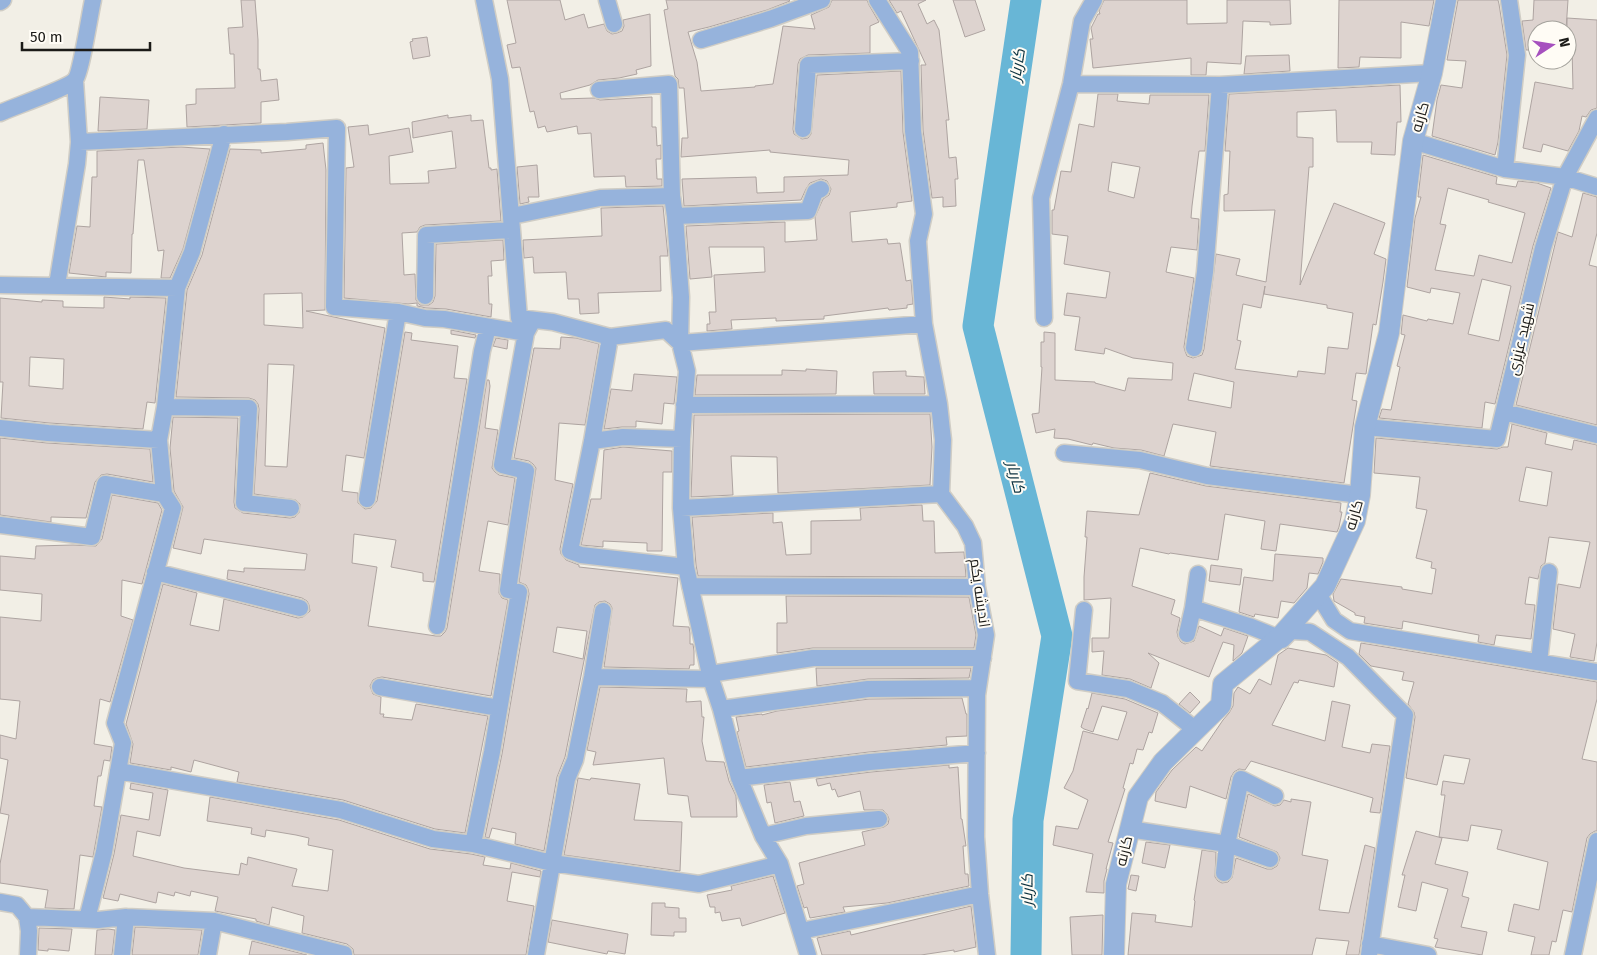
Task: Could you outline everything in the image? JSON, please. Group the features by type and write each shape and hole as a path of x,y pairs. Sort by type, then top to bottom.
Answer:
{"street":[{"path":"57,285 79,142 75,80 80,66 93,0"},
{"path":"484,0 500,80 519,318 529,326"},
{"path":"607,0 614,24"},
{"path":"701,40 770,19 822,0"},
{"path":"681,508 941,494 943,440 939,404 924,324 918,241 924,214 913,132 910,52 877,0"},
{"path":"1044,318 1041,198 1071,84 1082,21 1094,0"},
{"name":"کارته","path":"1114,955 1116,884 1138,797 1163,762 1221,705 1223,684 1279,638 1325,586 1355,521 1360,495 1365,428 1389,333 1413,141 1432,73 1446,0"},
{"path":"1505,168 1517,55 1509,0"},
{"path":"803,130 808,64 910,61"},
{"path":"1071,84 1220,85 1432,73"},
{"path":"0,113 64,87 75,80"},
{"path":"599,90 669,84 672,196 681,298 680,343 688,371 682,439 681,508 686,567 710,676 721,708 739,778 762,836 780,864 808,955"},
{"path":"1194,348 1205,272 1220,85"},
{"name":"شهید عزیزی","path":"1365,428 1496,439 1543,248 1565,177 1597,118"},
{"path":"79,142 337,128 334,307 398,312 488,327 529,326 553,322 610,337 666,330 680,343 924,324"},
{"path":"87,919 104,852 123,743 115,723 173,508 164,494 160,440 177,288 192,252 224,134"},
{"path":"1413,141 1505,168 1565,177 1597,188"},
{"path":"675,216 808,211 815,192 821,189"},
{"path":"425,296 426,235 512,223 600,198 672,196"},
{"path":"0,285 177,288"},
{"path":"367,499 398,312"},
{"path":"473,844 492,752 519,592 508,590 526,470 502,465 529,326"},
{"path":"438,626 482,351 488,327"},
{"path":"610,337 570,551 580,555 686,567"},
{"path":"684,405 939,404"},
{"path":"165,407 249,408 244,502 291,508"},
{"path":"1504,412 1597,435"},
{"path":"0,428 160,440"},
{"path":"592,441 623,438 682,439"},
{"path":"1064,454 1140,460 1208,476 1360,495"},
{"path":"0,524 92,537 105,484 164,494"},
{"name":"اندیشه یکم","path":"941,494 965,526 973,543 977,587 986,635 978,688 976,837 987,955"},
{"path":"155,572 300,608"},
{"path":"1539,662 1549,572"},
{"path":"1187,634 1198,574"},
{"path":"690,586 977,587"},
{"path":"1318,594 1334,620 1350,631 1597,672"},
{"path":"1193,608 1279,638"},
{"path":"1084,610 1078,681 1128,689 1162,703 1196,730"},
{"path":"536,955 567,779 575,760 603,612"},
{"path":"1237,671 1274,649 1291,631 1310,632 1348,657 1404,715 1370,949 1428,955"},
{"path":"592,677 710,676 813,658 983,658"},
{"path":"380,688 499,708"},
{"path":"721,708 868,689 978,688"},
{"path":"739,778 870,762 977,753"},
{"path":"118,771 341,810 433,838 473,844 552,864 639,874 699,884 780,864"},
{"path":"1224,873 1227,844 1241,779 1275,796"},
{"path":"762,836 806,826 879,819"},
{"path":"1129,829 1227,844 1270,859"},
{"path":"1573,955 1597,841"},
{"path":"801,931 980,894"},
{"path":"0,902 17,905 27,917 29,931 28,955"},
{"path":"27,917 98,920 126,917 214,921 344,954"},
{"path":"122,955 126,917"},
{"path":"208,955 214,921"}],"building":[{"path":"241,0 255,0 258,69 260,69 261,81 277,79 279,100 261,102 261,123 187,127 186,105 196,104 196,89 235,88 234,54 230,54 228,28 243,27"},
{"path":"507,0 560,0 565,20 584,14 588,28 604,24 607,31 612,34 622,31 624,26 623,20 650,14 651,66 636,70 637,74 598,80 590,85 560,93 561,99 594,98 600,100 652,97 652,127 656,127 657,146 661,145 661,159 656,159 657,179 662,179 662,186 626,187 625,176 594,177 591,133 578,134 577,126 547,132 545,126 538,128 534,111 530,112 520,67 512,68 507,45 516,43"},
{"path":"666,0 790,1 767,10 688,32 697,62 701,91 773,84 783,26 815,29 811,15 829,7 832,0 867,0 879,22 870,26 870,53 808,55 800,59 793,129 794,134 802,139 808,138 811,134 817,75 901,71 903,132 912,201 897,203 897,207 850,212 852,242 887,239 888,244 900,243 906,281 911,280 913,304 907,305 907,308 889,310 888,308 824,316 824,319 776,321 776,318 731,320 732,329 707,331 707,324 710,324 709,312 716,312 714,275 765,272 764,247 709,247 712,277 690,279 686,226 785,222 785,242 817,240 815,217 823,199 829,195 831,189 827,181 821,179 810,183 801,200 684,206 682,179 756,177 757,193 784,192 784,177 848,175 849,160 770,152 770,150 681,157 682,138 688,138 684,88 679,88 678,79 675,76 664,10 668,9"},
{"path":"889,0 926,0 918,4 927,24 934,20 939,30 949,120 946,120 949,158 956,157 958,179 955,179 956,206 943,207 943,197 932,198 923,130 921,65 926,65 901,11 897,13"},
{"path":"953,0 975,0 985,30 965,37"},
{"path":"1104,0 1187,0 1187,24 1227,23 1227,0 1290,0 1291,24 1270,25 1270,22 1243,21 1241,64 1207,62 1206,75 1191,75 1191,58 1093,68 1090,39 1093,39 1091,28 1098,14 1100,14 1099,11"},
{"path":"1339,0 1434,0 1429,26 1401,22 1401,58 1360,57 1359,67 1338,68"},
{"path":"1458,0 1498,0 1499,4 1507,55 1495,155 1432,136 1441,85 1462,88 1466,61 1447,60"},
{"path":"1534,0 1568,0 1567,20 1533,20"},
{"path":"1567,18 1597,20 1597,108 1591,110 1586,117 1582,116 1579,131 1568,151 1543,144 1541,152 1523,148 1535,82 1573,89 1573,70 1577,70 1577,20 1567,20"},
{"path":"1522,21 1527,21 1527,50 1526,50"},
{"path":"427,37 430,56 413,59 410,42 413,41 412,39"},
{"path":"1289,55 1290,71 1244,74 1246,56"},
{"path":"1400,85 1401,122 1397,122 1395,155 1371,154 1372,142 1337,142 1336,110 1297,112 1297,137 1313,138 1313,167 1309,167 1300,285 1334,203 1385,223 1374,254 1386,259 1383,282 1376,325 1373,324 1366,374 1356,373 1352,400 1357,401 1344,483 1210,466 1216,432 1173,424 1164,456 1141,450 1114,448 1093,443 1092,445 1068,439 1054,438 1055,429 1036,433 1032,414 1039,413 1042,367 1041,342 1044,342 1044,332 1055,333 1055,380 1095,382 1125,391 1128,378 1172,380 1173,363 1133,358 1105,348 1104,354 1075,350 1080,317 1064,315 1067,293 1106,298 1110,272 1064,264 1068,236 1052,234 1052,210 1054,210 1061,171 1071,172 1079,124 1094,127 1098,94 1118,94 1117,101 1149,104 1150,95 1209,95 1205,151 1199,151 1191,218 1199,219 1197,250 1171,247 1166,272 1194,278 1184,347 1187,356 1193,358 1202,355 1204,349 1216,254 1240,259 1236,275 1266,282 1275,210 1224,211 1224,195 1228,194 1230,151 1225,151 1229,94","holes":["1112,162 1140,167 1134,198 1108,191","1265,286 1264,294 1327,305 1327,308 1353,313 1348,349 1328,347 1325,374 1298,371 1297,377 1235,369 1241,341 1237,340 1243,304 1261,308","1194,373 1234,382 1231,408 1188,400"]},
{"path":"100,97 149,100 147,129 98,131"},
{"path":"448,115 448,118 471,115 471,121 483,120 489,168 491,170 497,169 501,221 425,225 420,227 417,232 402,233 404,275 415,274 416,300 420,305 429,305 433,302 435,296 436,244 503,240 504,260 491,261 492,276 488,276 489,304 492,304 491,317 446,309 426,308 417,306 417,303 408,304 344,298 346,168 354,167 348,127 368,125 369,135 409,128 413,152 389,156 390,184 429,183 428,171 456,168 452,131 413,138 412,122"},
{"path":"323,143 326,170 325,310 306,311 385,328 364,458 346,455 342,491 358,493 358,503 365,509 371,508 377,501 405,332 412,333 411,340 458,346 454,378 467,379 434,582 423,581 423,573 391,567 396,540 354,534 352,563 377,567 368,626 436,636 441,636 447,628 487,380 489,380 490,386 485,428 498,430 492,468 499,475 515,478 508,525 488,521 479,571 500,574 499,593 502,598 508,600 491,696 382,677 373,680 370,686 373,694 381,697 380,714 384,714 383,717 412,720 416,704 488,716 465,833 435,829 343,800 237,782 239,772 194,760 191,772 171,767 171,770 130,763 133,744 126,724 163,584 197,593 190,625 219,631 224,599 298,618 303,617 310,611 307,601 302,598 227,579 228,570 244,572 244,568 305,570 307,554 204,539 201,554 173,548 183,507 174,491 170,448 173,417 238,418 235,508 243,513 290,518 295,517 299,513 300,504 296,500 254,494 259,409 255,400 249,398 176,397 187,290 202,255 230,149 261,150 261,153 306,149 306,145","holes":["302,293 303,328 264,325 264,294","268,364 294,365 287,467 265,466"]},
{"path":"181,147 210,149 183,249 170,278 161,278 164,250 158,251 144,160 138,160 131,273 106,272 106,277 69,273 77,226 90,227 92,177 97,177 97,151"},
{"path":"1423,155 1497,177 1496,184 1516,187 1518,181 1537,183 1551,188 1533,246 1495,404 1485,402 1482,428 1379,418 1382,409 1391,410 1400,367 1397,366 1405,335 1401,334 1403,315 1427,321 1428,319 1453,324 1460,293 1431,288 1430,293 1407,287 1415,218 1421,197 1418,197","holes":["1448,188 1525,213 1512,263 1479,255 1474,276 1435,270 1446,225 1440,224","1482,279 1511,286 1499,341 1468,334"]},
{"path":"537,165 539,197 528,197 529,202 520,204 517,167"},
{"path":"1583,193 1597,197 1597,233 1589,265 1597,267 1597,425 1516,405 1558,232 1572,237"},
{"path":"663,206 668,256 660,256 661,291 598,293 599,313 580,314 579,299 568,299 566,272 534,273 533,257 524,258 523,240 602,236 601,208"},
{"path":"104,297 130,299 130,297 166,298 155,403 147,402 143,429 1,418 3,382 0,382 0,298 42,302 42,300 63,301 63,307 104,308","holes":["30,357 64,359 63,389 29,386"]},
{"path":"451,330 476,335 475,338 451,334"},
{"path":"561,337 576,338 599,344 585,425 559,423 555,480 573,484 560,549 561,554 566,560 579,565 579,567 678,578 673,626 689,627 690,644 693,644 694,651 694,665 690,665 689,669 604,667 612,608 605,601 595,605 565,757 557,777 544,851 515,844 516,833 492,828 489,838 485,837 502,754 529,594 526,585 519,582 536,468 529,461 514,458 534,348 560,349","holes":["557,627 587,631 583,659 553,652"]},
{"path":"496,338 508,340 507,349 493,346"},
{"path":"806,369 837,371 836,394 695,395 697,375 782,375 782,370 806,371"},
{"path":"906,371 906,376 924,377 925,394 874,394 873,372"},
{"path":"634,374 677,377 674,404 664,403 662,424 636,421 636,427 604,429 611,389 632,391"},
{"path":"930,414 932,447 930,485 778,493 777,457 731,456 733,495 691,497 694,415"},
{"path":"1512,424 1547,433 1545,444 1572,450 1574,440 1597,445 1597,642 1594,661 1570,657 1575,634 1553,629 1558,584 1580,588 1590,542 1549,537 1545,563 1541,566 1538,579 1529,577 1525,604 1535,605 1531,639 1496,635 1494,645 1478,642 1479,635 1403,621 1402,629 1364,623 1365,617 1355,615 1355,613 1334,601 1333,594 1341,579 1402,587 1402,589 1432,594 1436,569 1431,568 1432,562 1416,558 1427,510 1416,508 1420,477 1374,473 1376,438 1497,449 1508,447","holes":["1526,467 1552,472 1547,506 1519,501"]},
{"path":"0,438 47,443 150,449 153,482 107,474 101,475 95,482 86,518 51,517 51,522 0,515"},
{"path":"623,447 672,451 672,472 663,472 662,551 647,551 647,543 603,541 603,547 581,545 591,499 601,499 604,450"},
{"path":"1150,473 1206,486 1341,503 1340,512 1342,512 1337,532 1280,524 1276,551 1261,549 1265,521 1225,514 1218,560 1169,554 1140,548 1132,586 1175,600 1171,614 1180,618 1177,632 1181,642 1185,644 1194,641 1199,626 1221,636 1224,628 1248,636 1242,653 1233,661 1234,645 1223,642 1209,677 1148,653 1159,663 1151,688 1130,679 1102,675 1104,651 1092,652 1092,638 1109,638 1111,598 1084,600 1087,511 1139,515"},
{"path":"112,495 158,503 162,510 142,584 122,580 121,616 133,620 110,702 100,699 94,744 112,747 110,761 104,760 101,776 98,776 94,806 102,807 93,857 80,855 74,909 45,908 48,890 0,883 0,864 9,815 0,813 8,760 0,758 0,735 16,739 20,701 0,699 0,617 41,621 42,594 0,590 0,556 35,559 36,546 96,546 102,539"},
{"path":"922,505 923,521 934,521 935,553 964,552 966,577 698,576 692,517 773,513 773,523 782,522 786,555 811,554 811,521 861,520 860,508"},
{"path":"1275,554 1323,558 1323,562 1318,574 1309,573 1307,588 1294,603 1281,601 1278,618 1255,614 1254,617 1239,612 1244,577 1273,581"},
{"path":"1211,565 1242,569 1240,585 1209,581"},
{"path":"786,596 969,597 976,635 974,648 813,648 777,653 777,623 787,623"},
{"path":"1361,643 1597,682 1597,699 1582,759 1597,762 1597,831 1590,834 1587,838 1572,912 1563,910 1556,942 1552,941 1549,955 1531,955 1535,937 1508,931 1514,904 1539,910 1548,862 1497,849 1502,830 1471,825 1468,841 1439,837 1445,795 1441,795 1443,781 1464,784 1470,759 1444,755 1437,785 1406,778 1415,717 1408,704 1414,682 1402,680 1404,672 1371,666 1359,654"},
{"path":"1288,648 1326,655 1338,663 1334,687 1299,680 1298,683 1294,682 1272,725 1325,741 1332,701 1350,705 1342,747 1370,753 1372,744 1390,746 1380,813 1370,812 1373,798 1251,761 1245,770 1239,769 1234,772 1226,799 1190,786 1186,808 1155,801 1156,792 1172,770 1196,747 1202,751 1233,706 1234,693 1238,687 1250,694 1259,679 1271,685 1278,655"},
{"path":"816,668 971,668 969,678 868,679 817,686"},
{"path":"600,687 687,689 686,702 701,701 702,717 704,717 702,741 706,761 724,762 729,781 736,796 737,817 691,817 688,796 668,794 664,758 593,765 596,752 587,750"},
{"path":"1190,692 1200,702 1190,713 1179,704"},
{"path":"1092,693 1125,699 1158,713 1152,733 1149,732 1143,750 1137,749 1133,764 1130,763 1123,788 1125,789 1108,842 1113,843 1106,869 1104,893 1086,892 1093,854 1053,845 1056,826 1078,829 1088,800 1064,788 1073,771 1083,731 1118,740 1127,712 1102,706 1093,732 1084,729 1081,727"},
{"path":"962,698 967,714 967,736 946,737 947,745 869,752 746,767 737,732 739,731 736,717 762,715 777,711 869,699"},
{"path":"949,765 949,768 958,767 961,819 966,846 963,846 965,874 968,874 969,886 887,903 843,907 845,912 810,918 807,907 804,908 797,886 804,884 799,863 865,845 862,832 884,827 888,824 889,819 883,810 864,810 860,791 838,797 835,789 832,790 830,783 818,786 816,779"},
{"path":"578,778 640,784 634,820 682,822 680,871 564,855"},
{"path":"790,782 794,802 800,801 804,816 775,823 771,802 767,803 764,785"},
{"path":"131,783 168,790 160,836 137,831 133,856 184,868 239,875 241,863 247,865 248,857 297,869 292,886 328,891 333,850 308,845 309,838 296,835 266,830 265,837 251,834 252,828 207,821 210,797 339,820 430,849 485,857 483,865 510,869 511,863 541,871 540,877 512,872 507,901 534,906 526,955 354,955 353,949 347,944 302,933 304,916 272,907 269,925 256,921 256,919 215,911 218,897 191,891 190,896 175,892 174,896 158,892 156,903 120,894 118,901 103,898 121,815 149,820 153,793 130,789"},
{"path":"1248,794 1275,806 1280,805 1284,800 1291,802 1291,799 1311,802 1302,855 1328,860 1319,910 1349,913 1365,845 1375,848 1359,955 1346,955 1349,941 1316,938 1312,955 1128,955 1132,913 1156,915 1155,922 1192,927 1202,850 1216,852 1215,877 1222,883 1228,882 1232,878 1236,858 1267,869 1277,866 1280,858 1277,852 1239,837"},
{"path":"1416,831 1442,838 1435,864 1468,872 1462,896 1469,898 1461,927 1487,932 1482,955 1435,947 1438,939 1434,938 1448,889 1422,882 1416,911 1398,907 1405,875 1402,875"},
{"path":"1146,842 1170,845 1165,868 1142,863"},
{"path":"1131,875 1139,876 1136,891 1128,889"},
{"path":"773,876 785,913 742,926 740,918 722,921 720,912 715,913 715,907 710,907 707,895 732,890 731,886"},
{"path":"652,903 665,903 665,907 679,908 679,918 686,918 686,932 674,932 674,936 651,935"},
{"path":"971,906 976,947 954,952 954,950 921,955 822,955 817,938 850,931 851,935"},
{"path":"1103,915 1102,955 1072,955 1070,917"},
{"path":"552,920 628,934 625,954 608,951 607,954 548,942"},
{"path":"135,927 202,930 198,955 132,955"},
{"path":"39,928 72,929 69,951 38,950"},
{"path":"97,930 115,930 112,955 95,955"},
{"path":"252,941 307,955 249,955"}],"waterway":[{"name":"کاربار","path":"1026,0 978,326 1057,636 1028,820 1026,955"}]}
